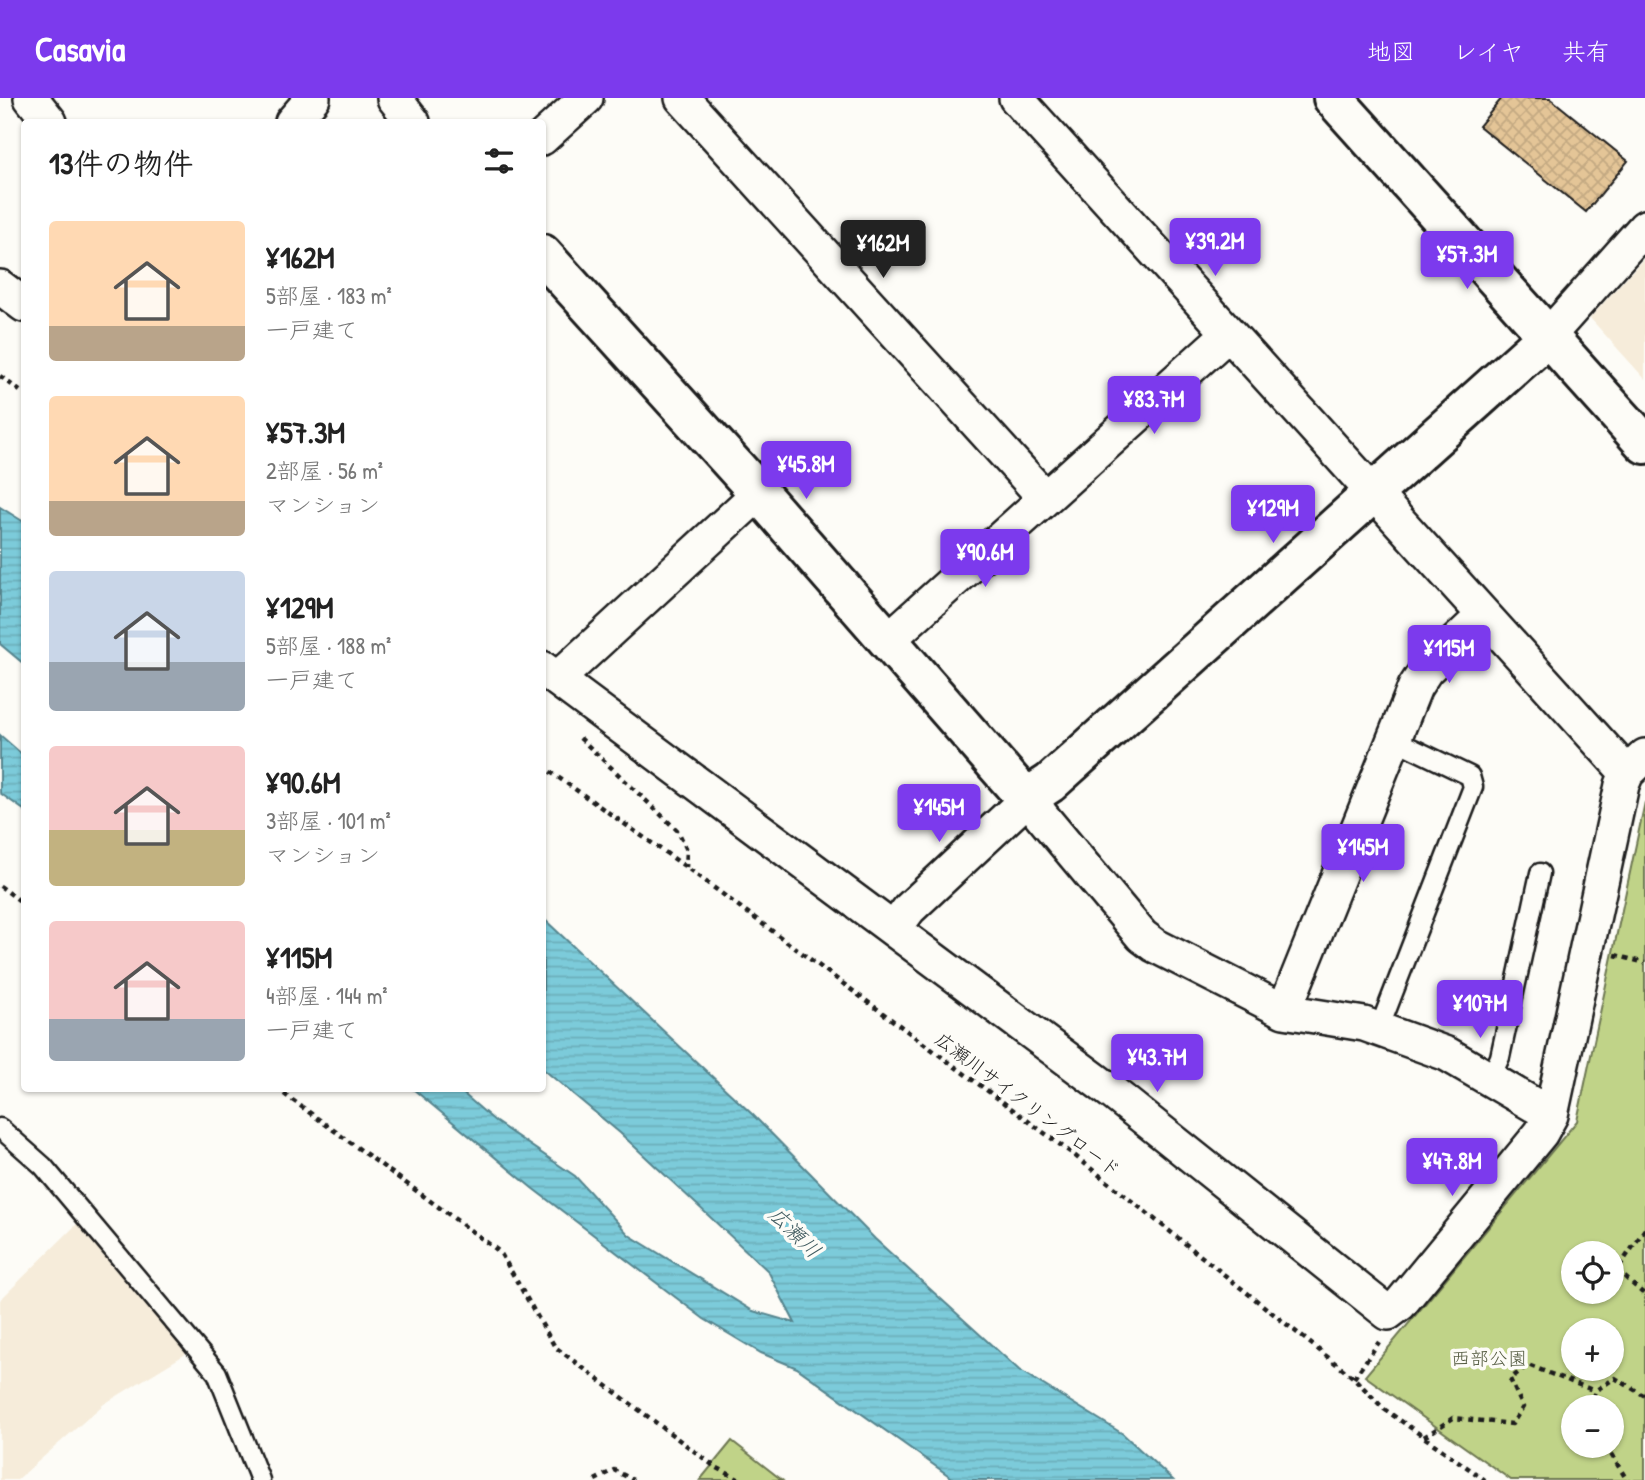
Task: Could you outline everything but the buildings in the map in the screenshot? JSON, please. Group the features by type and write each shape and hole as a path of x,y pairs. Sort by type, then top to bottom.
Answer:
{"street":[{"path":"31,98 48,119"},
{"path":"295,119 313,98"},
{"path":"394,98 411,119"},
{"path":"546,134 586,98"},
{"path":"682,98 1045,498"},
{"path":"551,674 1112,1093 1388,1313 1400,1304 1541,1133 1551,1115 1636,764 1483,616 1016,98"},
{"path":"1333,98 1645,444"},
{"path":"894,929 909,909 1030,796 1050,783 1548,336 1645,227"},
{"path":"546,258 759,493 1015,786 1030,796 1041,815 1142,936 1284,1011 1379,1028 1447,1054 1551,1115"},
{"path":"0,288 21,303"},
{"path":"888,640 1228,334"},
{"path":"551,674 566,671 759,493"},
{"path":"1284,1011 1415,687 1426,670 1483,616"}],"lane":[{"path":"1379,1028 1474,787 1470,776 1393,740"},
{"path":"1490,1077 1500,1057 1540,873"},
{"path":"0,1128 43,1166 217,1373 260,1480"}],"path":[{"path":"0,376 21,392"},
{"path":"575,734 677,831 687,850 686,867"},
{"name":"広瀬川サイクリングロード","path":"546,769 686,867 1074,1155 1354,1378 1384,1409 1485,1480"},
{"path":"0,887 21,902"},
{"path":"1610,954 1645,963"},
{"path":"281,1092 500,1252 555,1347 714,1466 740,1480"},
{"path":"1645,1230 1617,1270 1645,1295"},
{"path":"1354,1378 1377,1348"},
{"path":"1424,1437 1453,1418 1512,1424 1523,1407 1510,1380 1528,1365 1594,1391"},
{"path":"1593,1395 1594,1391 1615,1378 1645,1396"},
{"path":"1613,1458 1627,1480"},
{"path":"595,1480 614,1469 633,1480"}],"shaded area":[{"path":"1645,257 1645,379 1590,318"},
{"path":"82,1219 189,1352 104,1404 17,1480 0,1480 0,1300"}],"green space":[{"name":"西部公園","path":"1645,802 1645,1480 1511,1480 1365,1376 1577,1121"},
{"path":"732,1441 782,1480 700,1480"}],"water":[{"path":"0,507 21,520 21,662 0,644"},
{"path":"0,735 21,753 21,808 0,793"},
{"name":"広瀬川","path":"546,921 753,1115 875,1239 1019,1370 1123,1434 1173,1480 955,1480 797,1368 761,1353 704,1319 532,1188 417,1092 461,1092 496,1122 575,1176 629,1235 753,1311 795,1323 768,1271 620,1133 546,1071"}]}
